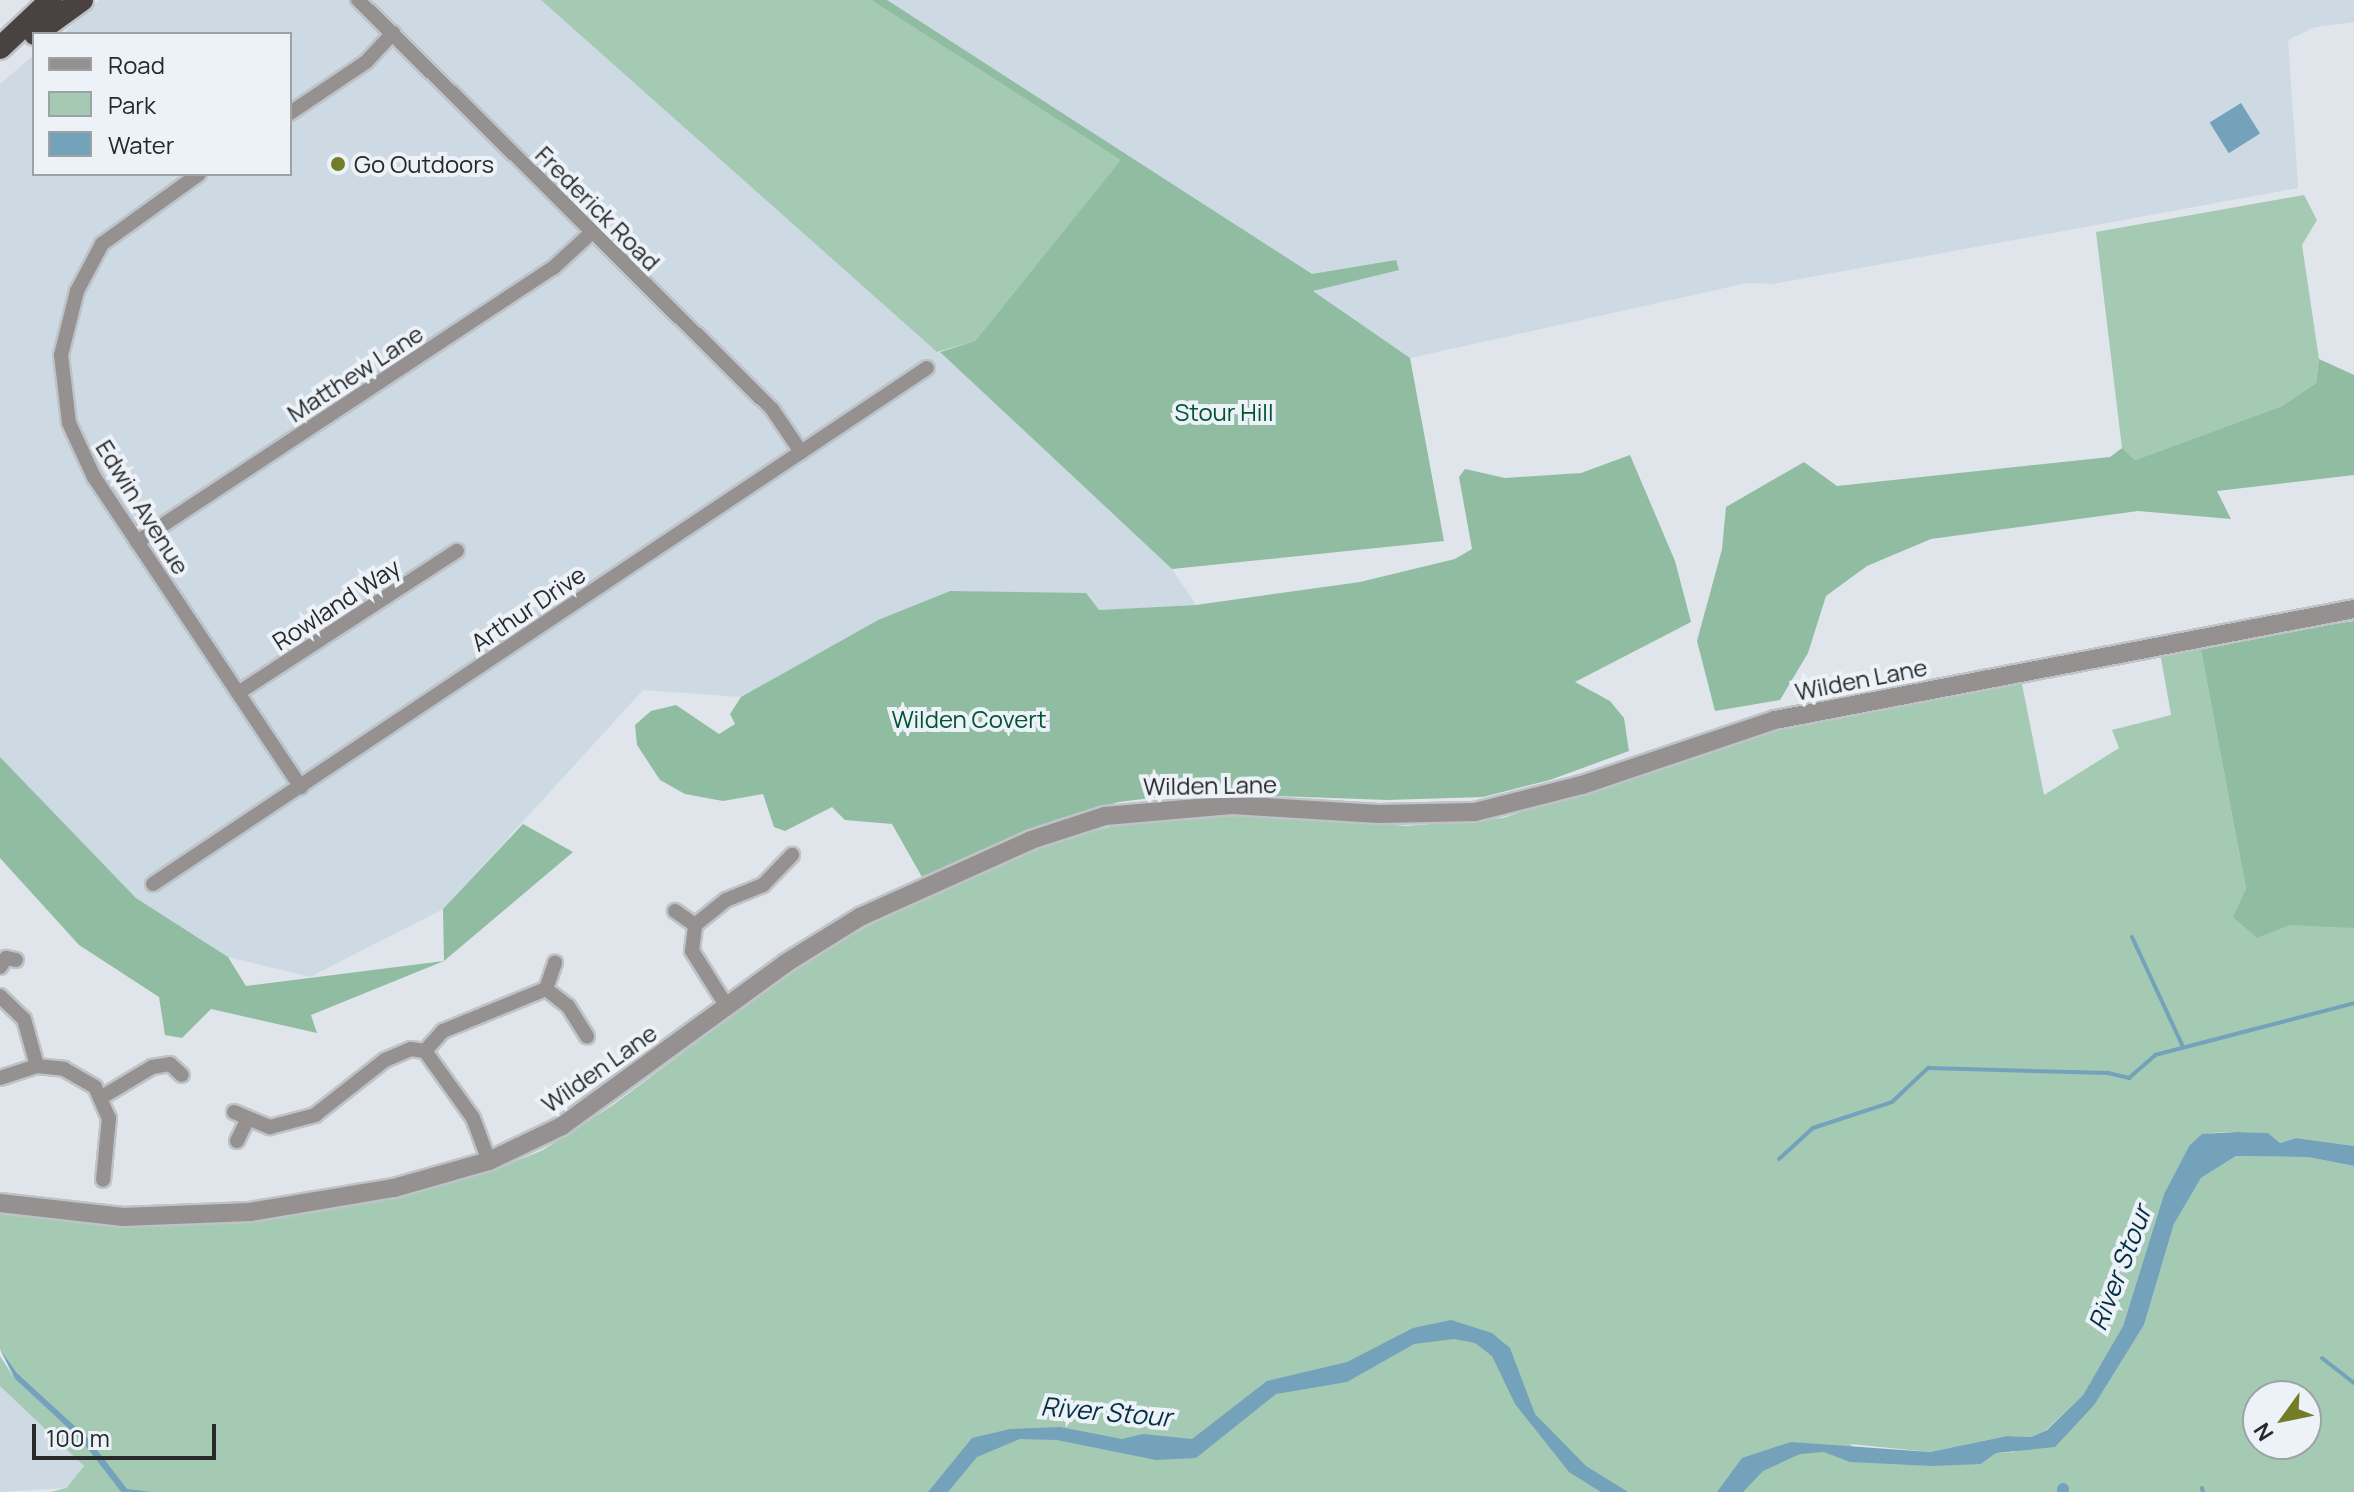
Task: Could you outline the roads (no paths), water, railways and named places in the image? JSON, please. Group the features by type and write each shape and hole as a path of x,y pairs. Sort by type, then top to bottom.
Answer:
{"highway":[{"path":"0,48 51,0"},
{"path":"38,32 82,0"},
{"path":"0,59 32,36"}],"street":[{"name":"Frederick Road","path":"358,0 772,409 801,452"},
{"path":"292,112 366,62 393,33"},
{"name":"Edwin Avenue","path":"196,176 102,244 77,291 61,355 69,423 94,477 301,787"},
{"name":"Matthew Lane","path":"137,542 553,268 591,233"},
{"name":"Arthur Drive","path":"153,884 927,368"},
{"name":"Rowland Way","path":"238,693 457,551"},
{"name":"Wilden Lane","path":"0,1203 123,1217 250,1212 394,1188 489,1161 574,1118 726,1005 885,904 1031,840 1105,816 1232,805 1391,815 1475,812 1582,785 1775,720 2354,609"},
{"path":"726,1005 692,951 695,925 726,900 763,885 792,855"},
{"path":"675,911 695,925"},
{"path":"425,1051 443,1031 546,989 555,963"},
{"path":"546,989 568,1006 587,1036"},
{"path":"0,996 24,1019 37,1066"},
{"path":"237,1141 241,1115 270,1127 315,1115 385,1060 411,1049 425,1051 473,1118 489,1161"},
{"path":"102,1097 171,1056 182,1075"},
{"path":"0,1078 37,1066 64,1069 95,1087 102,1097 110,1144 103,1180"}],"water":[{"path":"2241,103 2260,134 2229,153 2210,123"},
{"path":"2268,1133 2280,1143 2296,1138 2354,1146 2354,1166 2308,1157 2236,1156 2201,1178 2174,1224 2144,1325 2095,1404 2055,1447 1996,1453 1981,1464 1933,1466 1850,1462 1824,1452 1800,1454 1763,1471 1743,1492 1717,1492 1742,1458 1791,1442 1930,1452 2007,1436 2031,1437 2047,1430 2083,1395 2123,1326 2164,1194 2189,1146 2202,1134"},
{"path":"1451,1320 1492,1333 1510,1348 1535,1414 1586,1466 1628,1492 1601,1492 1569,1472 1515,1404 1492,1356 1475,1343 1454,1339 1414,1344 1347,1382 1276,1394 1196,1458 1156,1460 1057,1440 1020,1439 977,1457 948,1492 928,1492 972,1438 1010,1429 1060,1427 1122,1439 1143,1434 1192,1439 1267,1381 1347,1362 1413,1328"},
{"path":"0,1349 17,1373 88,1438 127,1489 153,1492 121,1492 81,1440 15,1379"}],"waterway":[{"path":"2132,937 2183,1047"},
{"path":"1779,1159 1813,1128 1892,1102 1928,1068 2108,1073 2129,1078 2155,1055 2354,1003"},
{"path":"2322,1358 2354,1383"},
{"path":"2202,1488 2203,1492"}],"place":[{"name":"Go Outdoors","path":"338,164"}],"park label":[{"name":"Stour Hill","path":"1224,412"},
{"name":"Wilden Covert","path":"969,719"}],"water label":[{"name":"River Stour","path":"2120,1268"},
{"name":"River Stour","path":"1106,1412"}]}
